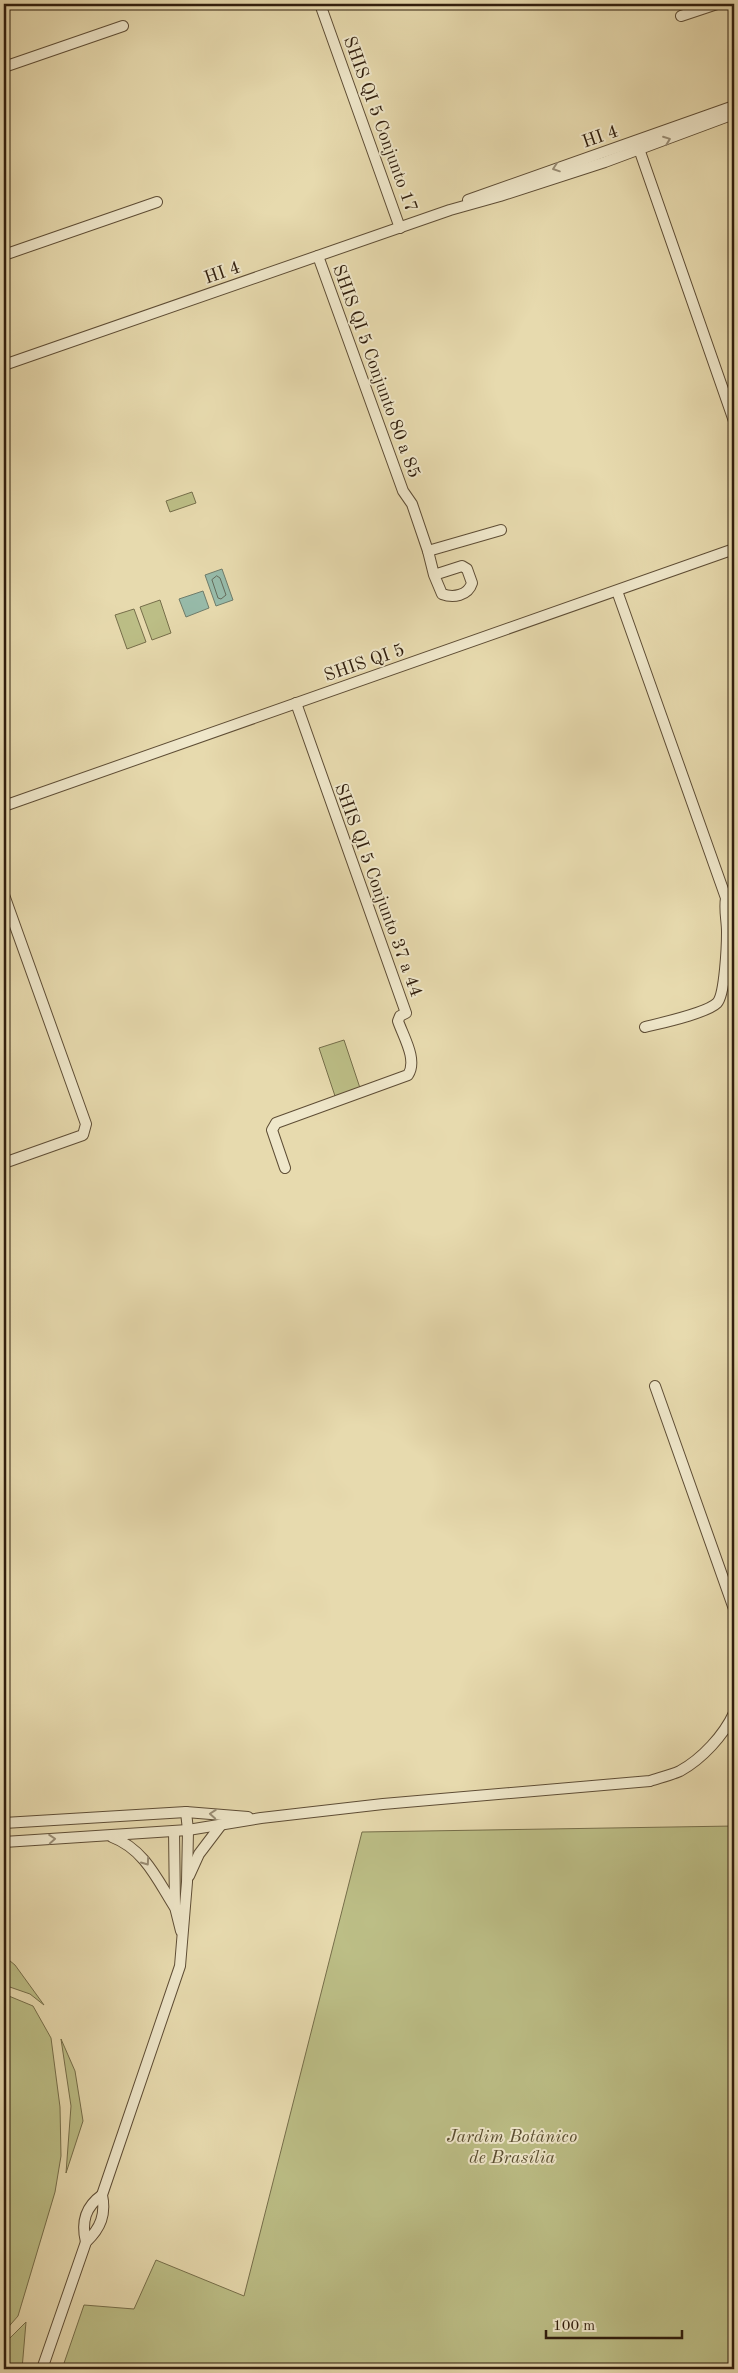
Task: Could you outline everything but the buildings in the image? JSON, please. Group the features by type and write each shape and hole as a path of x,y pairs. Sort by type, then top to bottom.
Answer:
{"street":[{"name":"SHIS QI 5 Conjunto 17","path":"320,4 400,228"},
{"path":"681,16 717,4"},
{"path":"4,67 123,26"},
{"name":"HI 4","path":"4,365 450,210 500,196 638,145 734,106"},
{"name":"HI 4","path":"638,145 734,114"},
{"path":"638,145 734,421"},
{"path":"4,255 157,202"},
{"name":"SHIS QI 5 Conjunto 80 a 85","path":"318,256 403,491 412,504 434,575"},
{"path":"428,551 500,530"},
{"name":"SHIS QI 5","path":"4,806 734,549"},
{"path":"617,591 726,898 724,914 726,941 722,991 719,1002 710,1009 645,1027"},
{"name":"SHIS QI 5 Conjunto 37 a 44","path":"285,1168 272,1130 276,1122 408,1075 412,1069 412,1060 398,1021 400,1016 406,1013 296,703"},
{"path":"4,895 86,1124 82,1135 4,1162"},
{"path":"655,1386 734,1609"},
{"path":"4,1842 188,1830 261,1818 383,1804 650,1781 680,1770 702,1754 728,1727 734,1713"},
{"path":"4,1823 186,1812 261,1818"},
{"path":"42,2369 86,2242 98,2232 105,2210 102,2195 180,1966 184,1941 187,1882 188,1830 186,1812"},
{"path":"187,1882 199,1854 221,1826"},
{"path":"174,1831 175,1907 184,1941"},
{"path":"107,1835 126,1842 142,1856 175,1907"},
{"path":"86,2242 82,2227 90,2203 102,2195"}],"green space":[{"path":"192,492 196,503 170,512 166,501"},
{"path":"160,600 171,633 152,640 140,607"},
{"path":"134,609 146,642 127,649 115,615"},
{"path":"344,1040 360,1088 335,1096 319,1048"},
{"name":"Jardim Botânico de Brasília","path":"734,1826 734,2369 62,2369 84,2305 134,2309 156,2260 244,2296 362,1832"},
{"path":"4,1956 15,1965 44,2005 30,1994 4,1985"},
{"path":"4,1994 33,2006 51,2038 60,2107 61,2156 55,2192 18,2316 4,2332"},
{"path":"61,2039 75,2071 83,2121 66,2173 71,2106"},
{"path":"26,2322 22,2369 4,2369 4,2344"}],"water":[{"path":"222,569 233,600 216,606 205,575"},
{"path":"203,591 209,608 186,617 179,599"}]}
